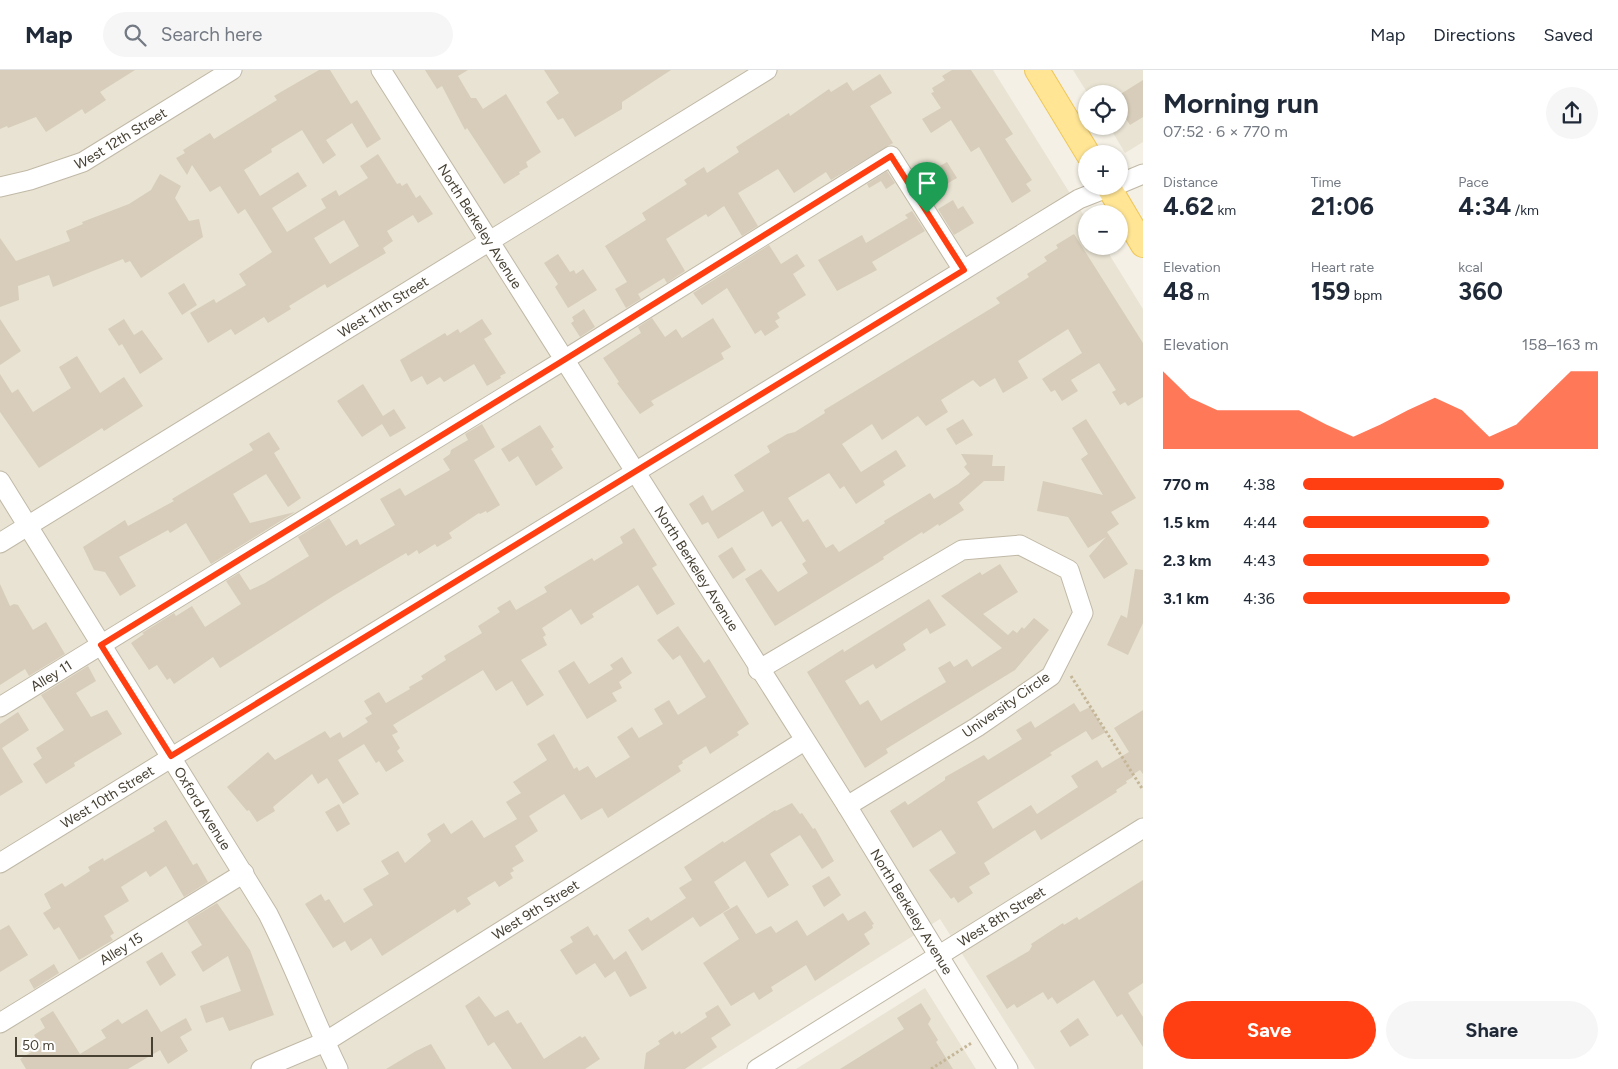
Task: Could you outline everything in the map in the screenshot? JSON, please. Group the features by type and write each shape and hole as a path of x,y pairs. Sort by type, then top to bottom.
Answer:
{"main road":[{"path":"1037,70 1083,145"},
{"path":"1117,195 1143,245"}],"street":[{"name":"West 12th Street","path":"0,187 30,180 83,162 232,70"},
{"name":"North Berkeley Avenue","path":"381,70 758,670 847,806 937,956 1008,1069"},
{"name":"West 11th Street","path":"0,543 488,240 767,70"},
{"name":"Alley 11","path":"0,707 564,360 891,156 964,270"},
{"name":"West 10th Street","path":"1128,180 1143,174"},
{"name":"West 10th Street","path":"0,863 633,471 1079,199 1089,195"},
{"name":"Oxford Avenue","path":"0,482 268,914 292,960 338,1069"},
{"name":"University Circle","path":"758,670 962,550 1020,545 1069,570 1083,613 1051,676 977,727 847,806"},
{"name":"West 9th Street","path":"261,1069 325,1042 804,742"},
{"name":"West 8th Street","path":"757,1069 1143,828"},
{"name":"Alley 15","path":"0,1023 244,873"}],"path":[{"path":"1060,658 1143,790"},
{"path":"931,1069 986,1034"}],"shaded area":[{"path":"0,70 993,70 1078,206 1078,255 1110,255 1143,309 1143,1069 1035,1069 940,919 701,1069 0,1069"},
{"path":"1073,70 1143,70 1143,142 1128,151 1128,145 1120,145 1114,135 1128,135 1128,85 1082,85"},
{"path":"925,988 976,1069 796,1069"}],"building":[{"path":"0,70 135,70 100,92 106,100 85,114 82,109 46,132 36,117 8,128 7,126 0,129"},
{"path":"319,70 330,70 351,104 357,100 381,139 367,148 352,123 326,140 336,155 323,164 302,130 271,149 272,152 244,170 260,196 298,172 307,186 272,208 287,232 326,208 321,199 336,190 339,196 368,178 360,166 378,154 397,184 400,183 402,186 407,183 416,198 420,195 433,214 418,223 413,215 387,231 393,241 383,248 386,253 327,288 325,284 289,306 291,309 268,323 264,317 235,335 231,329 208,343 190,313 214,299 216,303 246,285 239,274 272,252 245,209 238,214 220,186 210,192 192,165 187,175 176,158 185,153 183,150 210,133 214,139 277,100 274,96","holes":["344,220 359,246 330,264 314,238"]},
{"path":"425,70 468,70 458,76 471,98 476,98 483,109 506,94 541,152 526,162 528,167 519,172 520,174 504,184 467,128 465,130 442,86 437,89"},
{"path":"544,70 671,70 622,102 622,109 575,137 563,118 558,120 546,102 559,93"},
{"path":"952,70 971,70 1013,134 1005,139 1032,180 1026,184 1031,191 1012,203 979,147 971,152 951,120 931,133 922,119 941,108 931,93 934,92 932,88 945,80 942,76"},
{"path":"880,74 892,93 870,106 893,143 831,180 826,172 794,193 778,169 738,193 758,226 742,236 724,206 708,217 706,214 666,239 685,271 667,283 664,278 638,294 641,299 626,308 615,289 627,282 605,246 646,220 642,213 687,184 684,180 704,167 707,173 739,152 736,147 789,113 790,116 829,89 831,92 847,82 853,91"},
{"path":"1143,80 1143,117 1130,125 1128,122 1128,89"},
{"path":"947,162 957,178 941,187 931,171"},
{"path":"887,171 895,183 886,189 881,181 869,188 867,184"},
{"path":"160,174 181,186 175,198 189,221 199,219 203,237 141,278 130,261 125,263 123,259 53,287 49,275 18,286 19,300 0,307 0,238 16,261 70,241 66,231 83,224 82,222 129,204 151,190"},
{"path":"953,200 958,209 963,206 974,223 954,235 938,209"},
{"path":"912,211 925,231 872,262 877,270 837,291 818,260 862,235 866,243 908,218 905,215"},
{"path":"1074,234 1078,240 1078,255 1087,255 1143,343 1143,397 1128,406 1125,402 1120,405 1112,392 1116,390 1099,363 1071,380 1078,391 1062,401 1055,390 1051,392 1042,379 1082,353 1068,329 1018,361 1028,378 1003,393 995,378 980,387 973,380 941,400 948,412 926,426 918,416 882,440 872,424 842,444 861,472 896,450 906,466 883,481 885,485 856,504 844,486 840,489 829,473 788,498 803,522 808,519 826,548 833,544 839,552 885,523 884,521 930,493 934,499 958,484 970,474 964,467 967,464 961,454 993,455 992,466 1005,466 1004,481 984,481 959,503 964,510 939,526 938,524 923,534 922,532 883,557 884,559 775,626 745,579 761,569 778,592 808,573 802,564 806,561 781,521 772,527 763,511 718,539 708,522 702,525 689,504 703,495 712,511 744,491 734,475 770,452 767,446 787,434 795,432 825,413 824,410 1000,303 996,298 1029,277 1027,274 1047,261 1044,257 1058,248 1056,245"},
{"path":"769,245 781,264 797,254 805,266 793,274 806,295 777,313 780,318 775,321 779,327 765,336 761,330 755,334 727,288 702,305 693,293"},
{"path":"558,254 570,272 574,270 576,274 583,269 597,290 568,308 555,287 558,284 544,263"},
{"path":"184,283 197,305 182,315 168,293"},
{"path":"584,309 595,327 580,337 571,323 574,321 572,317"},
{"path":"652,318 665,337 676,329 682,338 713,318 731,347 721,353 724,359 651,401 654,405 640,414 617,383 619,382 603,358 641,333 638,327"},
{"path":"0,319 21,351 0,365"},
{"path":"124,319 134,335 142,330 163,359 140,374 122,344 119,346 108,329"},
{"path":"482,319 492,334 484,339 506,373 500,376 501,378 487,386 474,364 444,382 440,377 427,385 422,376 411,382 400,360 445,333 447,336 458,329 460,333"},
{"path":"77,356 100,393 124,377 143,406 104,431 102,428 39,468 0,412 0,374 12,393 18,389 33,412 71,388 59,367"},
{"path":"363,384 383,416 394,409 406,428 390,437 382,424 362,437 337,401"},
{"path":"963,419 973,435 956,445 946,429"},
{"path":"1086,419 1136,498 1111,512 1119,524 1107,532 1128,564 1104,579 1089,556 1106,537 1088,548 1068,517 1037,511 1043,481 1103,495 1081,459 1088,454 1072,428"},
{"path":"482,424 495,447 474,460 500,505 487,513 486,511 479,513 449,533 452,538 437,547 435,544 419,554 417,550 408,556 406,553 335,595 220,668 213,657 174,684 170,678 167,680 157,665 149,670 131,643 144,634 142,633 174,613 176,616 192,606 205,627 241,604 226,581 239,573 250,590 265,583 309,556 298,537 329,518 346,546 357,539 360,545 395,525 380,499 400,488 405,496 450,470 443,459 450,454 451,450 468,440 465,434"},
{"path":"540,425 554,447 551,449 563,468 536,486 518,456 509,462 501,449"},
{"path":"269,432 280,449 274,453 301,498 288,507 266,474 233,494 250,523 295,512 211,564 186,523 170,533 168,530 119,557 136,586 120,596 105,572 94,570 83,547 125,520 128,526 174,501 172,499 253,450 249,444"},
{"path":"634,528 657,565 652,568 675,604 657,615 638,585 592,614 594,617 581,625 571,609 542,628 546,635 543,637 547,645 521,660 544,695 527,706 512,681 496,691 483,670 393,725 398,732 392,735 400,748 397,751 404,761 386,772 379,761 376,763 364,744 338,760 359,794 343,804 327,778 318,784 312,774 273,807 275,811 257,822 249,810 247,811 227,787 268,752 275,760 325,731 330,738 340,732 343,738 368,722 365,718 372,714 364,701 379,692 386,703 410,689 409,687 423,679 421,676 446,660 444,656 482,633 478,626 500,612 497,608 510,600 516,610 547,592 544,587 592,558 594,561 623,543 620,537"},
{"path":"732,547 746,570 733,579 718,556"},
{"path":"1000,564 1018,592 983,614 1008,635 1013,630 1017,633 1022,627 1024,629 1034,618 1049,630 1015,670 886,749 888,753 865,768 807,672 843,649 844,652 929,599 946,625 930,634 927,628 903,644 906,650 876,669 873,664 845,681 860,705 868,700 881,721 946,682 938,668 950,661 954,667 967,659 972,667 1002,648 941,596 980,572 982,575"},
{"path":"1135,569 1143,570 1143,623 1128,655 1107,645 1121,615 1127,618"},
{"path":"0,584 10,606 18,605 33,630 46,622 65,654 29,676 25,669 0,685"},
{"path":"678,626 704,663 709,659 749,724 737,732 739,735 710,754 706,746 682,761 683,763 678,766 681,771 608,818 602,808 581,820 564,794 529,816 538,831 515,846 524,861 512,868 514,871 510,873 513,878 499,887 495,881 467,898 471,904 457,913 455,909 382,956 371,938 351,951 345,941 333,948 305,904 321,894 325,901 329,899 344,923 373,905 363,889 389,874 381,861 398,851 405,863 431,841 427,834 444,823 451,834 472,820 484,838 517,819 506,802 521,793 513,782 547,760 537,744 554,734 574,769 577,767 579,771 588,766 596,778 630,757 617,737 632,727 639,738 663,724 654,709 669,700 678,715 706,697 680,655 673,660 657,640"},
{"path":"622,657 632,673 619,682 622,688 612,693 617,701 587,719 558,671 574,661 589,684 613,669 610,665"},
{"path":"88,666 96,681 76,693 91,717 107,710 122,734 74,763 75,766 46,784 33,764 42,758 36,748 64,730 41,695"},
{"path":"1074,703 1080,712 1090,707 1106,732 1092,740 1086,731 1050,753 1052,755 977,802 993,829 1031,805 1037,814 1078,787 1071,776 1097,760 1102,768 1129,752 1114,728 1143,710 1143,774 1140,770 1132,775 1133,777 1126,781 1127,783 1116,790 1117,792 1041,840 1035,830 984,863 990,874 969,887 973,893 958,903 954,897 951,899 929,870 956,853 941,830 913,848 890,811 905,801 908,805 945,780 945,777 984,755 988,760 1022,739 1016,730 1031,721 1035,728"},
{"path":"18,712 29,730 2,748 23,782 0,796 0,724"},
{"path":"792,803 813,829 815,828 834,861 822,869 800,835 770,854 789,885 768,898 745,861 714,882 730,908 700,927 693,917 642,951 628,930 648,917 651,921 686,898 679,888 692,880 684,867 775,810"},
{"path":"339,804 350,824 337,832 325,812"},
{"path":"166,820 193,865 197,863 208,882 184,897 166,866 150,877 146,871 121,887 129,901 104,916 114,933 110,936 113,940 79,960 59,927 54,930 43,913 51,908 44,894 62,883 65,887 90,871 88,867 103,858 104,861 155,831 153,828"},
{"path":"829,876 841,895 824,907 812,886"},
{"path":"1143,880 1143,983 1128,993 1143,1017 1143,1047 1122,1014 1117,1017 1094,980 1057,1004 1052,997 1048,1000 1043,992 1017,1008 1014,1004 1007,1009 986,976 1029,951 1032,946 1031,944 1063,923 1064,925 1077,917 1079,920"},
{"path":"217,903 250,950 274,1015 229,1031 223,1017 206,1023 200,1006 241,991 228,956 203,972 191,952 202,945 187,921"},
{"path":"737,905 756,934 771,926 776,933 797,920 807,936 843,913 848,921 865,911 874,924 872,925 873,928 864,934 870,944 815,981 806,965 771,987 773,991 759,1000 754,992 731,1006 703,963 739,939 723,913"},
{"path":"9,925 28,955 0,972 0,930"},
{"path":"588,926 594,936 597,934 614,960 626,951 647,988 630,997 615,971 605,978 595,963 576,975 560,950 573,942 570,937"},
{"path":"162,952 176,975 160,986 146,962"},
{"path":"54,964 59,973 34,989 29,980"},
{"path":"479,996 495,1017 508,1010 517,1024 521,1022 544,1059 580,1036 582,1038 585,1036 600,1059 585,1069 512,1069 494,1042 488,1046 465,1006"},
{"path":"921,1003 931,1019 928,1024 938,1040 936,1042 953,1069 840,1069 904,1029 897,1018"},
{"path":"718,1005 731,1025 711,1038 717,1047 685,1069 644,1069 646,1053 660,1044 658,1041 673,1031 675,1035 680,1031 681,1034 707,1017 705,1013"},
{"path":"147,1009 161,1032 186,1018 192,1030 180,1037 188,1051 168,1064 160,1050 128,1069 26,1069 20,1059 41,1046 34,1035 45,1028 40,1019 53,1011 80,1054 106,1038 101,1030 118,1019 122,1024"},
{"path":"1078,1018 1089,1035 1070,1047 1060,1031"},
{"path":"431,1044 446,1069 386,1069 416,1051"}],"route":[{"path":"891,156 927,213 964,270 633,471 171,756 101,645 891,156"}]}
